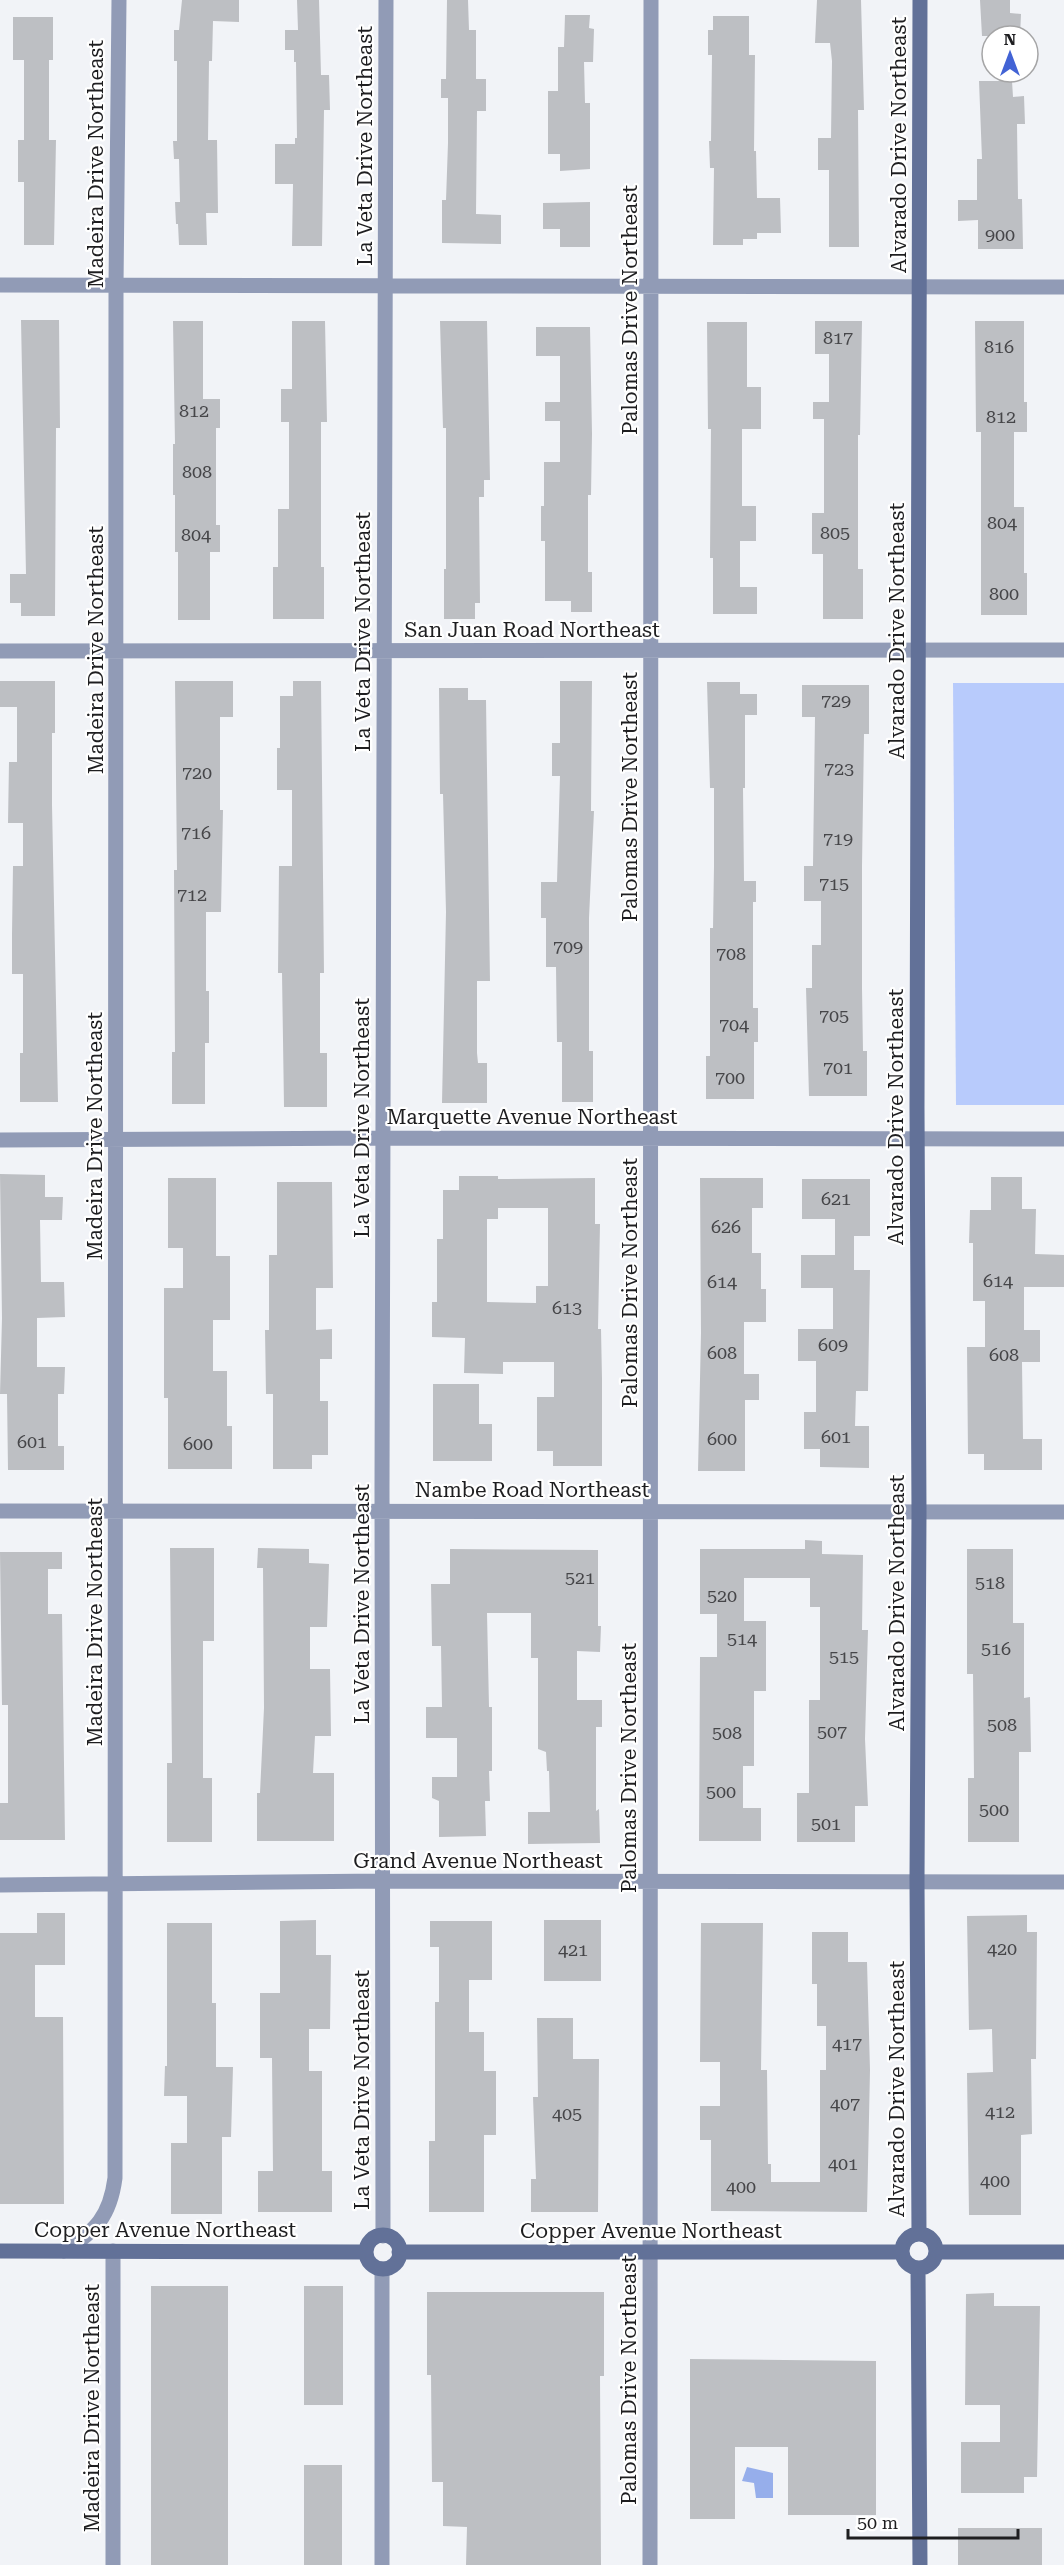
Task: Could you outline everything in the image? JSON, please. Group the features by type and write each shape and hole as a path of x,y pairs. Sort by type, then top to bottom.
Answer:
{"street":[{"name":"Madeira Drive Northeast","path":"64,2251 84,2238 107,2212 115,2178 118,0"},
{"name":"La Veta Drive Northeast","path":"383,2236 382,1510 386,0"},
{"name":"Palomas Drive Northeast","path":"650,2565 651,0"},
{"name":"Alvarado Drive Northeast","path":"919,2234 917,649 920,0"},
{"path":"0,285 1064,287"},
{"name":"San Juan Road Northeast","path":"0,651 1064,650"},
{"name":"Marquette Avenue Northeast","path":"0,1140 1064,1139"},
{"name":"Nambe Road Northeast","path":"0,1511 1064,1512"},
{"name":"Grand Avenue Northeast","path":"0,1885 383,1881 1064,1882"},
{"path":"919,2234 930,2237 937,2252 929,2266 918,2269 905,2261 902,2252 905,2241 919,2234"},
{"path":"383,2236 396,2243 399,2252 396,2262 382,2269 369,2262 366,2252 373,2239 383,2236"},
{"name":"Copper Avenue Northeast","path":"0,2251 366,2252"},
{"name":"Madeira Drive Northeast","path":"113,2251 113,2565"},
{"name":"Copper Avenue Northeast","path":"399,2252 902,2252"},
{"path":"937,2252 1064,2252"},
{"path":"382,2269 382,2565"},
{"path":"918,2269 920,2565"}],"shaded area":[{"path":"953,683 1064,683 1064,1105 956,1105"},
{"path":"747,2467 773,2473 773,2498 756,2498 754,2483 742,2481"}],"building":[{"path":"182,0 239,0 239,22 213,21 212,61 209,61 208,140 217,140 218,213 206,213 207,245 179,245 178,224 176,224 175,202 180,202 179,159 174,159 173,141 177,141 177,61 174,61 174,30 179,30"},
{"path":"297,0 319,0 321,75 329,75 330,110 324,110 322,246 292,246 293,184 275,184 275,144 295,144 295,138 297,138 296,62 294,62 294,50 285,50 285,30 298,30"},
{"path":"447,0 468,0 469,30 476,30 476,79 486,79 486,111 477,111 476,214 501,215 501,244 442,243 442,200 446,200 448,98 441,98 441,79 446,79"},
{"path":"817,0 861,0 864,110 858,110 859,247 829,247 829,170 818,170 818,138 831,138 832,61 830,43 815,43"},
{"path":"980,0 1010,0 1010,13 1021,14 1021,24 981,24"},
{"path":"565,15 590,15 589,28 594,29 593,62 584,62 585,103 590,103 590,169 560,171 560,154 548,154 548,91 558,91 558,47 564,47"},
{"path":"713,16 749,16 749,55 755,55 754,151 756,151 757,198 780,198 781,233 757,233 757,239 743,239 743,245 713,245 714,168 710,168 709,141 711,141 712,55 708,55 708,30 713,30"},
{"path":"13,17 53,17 53,60 49,60 49,140 56,140 54,245 24,245 24,182 18,182 18,140 24,140 24,60 13,60"},
{"path":"979,81 980,84 1012,84 1013,97 1024,96 1025,124 1017,124 1018,199 1022,199 1023,249 978,249 978,220 958,221 958,200 977,200 977,159 982,159"},
{"path":"590,202 590,247 560,247 560,229 543,229 543,203"},
{"path":"21,320 59,320 60,428 56,428 55,616 21,616 21,603 10,603 10,574 26,574"},
{"path":"173,321 203,321 203,399 220,399 220,428 216,428 216,525 220,525 220,552 210,552 210,620 178,620 178,552 175,552 175,495 173,495 173,444 175,444"},
{"path":"292,321 325,321 327,422 321,422 321,567 324,567 324,619 273,619 273,567 278,567 278,509 289,509 289,422 281,422 281,389 292,389"},
{"path":"440,321 487,321 490,480 484,480 484,497 479,497 480,603 475,603 475,619 444,619 446,428 443,428"},
{"path":"815,321 862,321 860,435 858,435 858,569 863,569 863,619 823,619 823,554 812,554 812,513 824,513 824,419 813,419 813,402 829,402 829,354 815,354"},
{"path":"975,321 1024,321 1024,402 1027,402 1027,432 1014,432 1014,507 1024,507 1024,573 1027,573 1027,615 981,615 981,432 976,432"},
{"path":"707,322 747,322 747,387 761,387 761,429 742,429 742,506 756,506 756,541 740,541 740,587 757,587 757,614 713,614 713,558 710,558 711,429 708,429"},
{"path":"536,327 590,327 592,434 591,495 588,495 588,572 592,572 592,612 571,612 571,601 545,601 545,541 541,541 544,462 560,462 560,421 545,421 545,402 560,402 560,356 536,356"},
{"path":"0,681 55,681 52,805 58,1102 20,1102 20,1053 23,1053 23,974 12,974 12,934 13,866 23,866 23,823 8,823 9,762 17,762 17,707 0,707"},
{"path":"175,681 233,681 233,717 220,717 220,810 223,810 221,912 206,912 206,991 209,991 209,1043 205,1043 205,1104 172,1104 172,1052 175,1052 174,870 177,870"},
{"path":"293,681 321,681 324,973 320,973 320,1053 327,1053 327,1107 284,1107 282,973 278,973 279,866 292,866 292,790 277,790 277,748 280,748 280,696 293,696"},
{"path":"560,681 592,681 591,811 594,811 589,918 589,1051 593,1051 593,1102 562,1102 562,1042 557,1042 556,967 546,967 546,918 541,918 541,882 557,882 560,776 552,776 552,743 560,743"},
{"path":"707,682 740,682 740,694 757,694 757,715 745,715 745,788 743,788 744,881 756,881 756,902 753,902 753,1008 758,1008 758,1042 754,1042 754,1099 706,1099 706,1056 710,1056 710,928 713,928 714,866 714,788 710,788"},
{"path":"802,685 869,685 869,734 864,734 862,866 863,1051 867,1051 867,1096 809,1096 806,988 812,988 812,945 821,945 821,901 804,901 804,866 813,866 815,717 802,717"},
{"path":"439,688 468,688 468,700 486,700 490,981 477,981 477,1053 478,1063 487,1063 487,1103 442,1103 446,912 443,794 440,794"},
{"path":"0,1174 45,1175 45,1197 63,1197 62,1220 40,1220 41,1282 64,1282 65,1317 37,1318 37,1367 65,1367 64,1394 58,1394 58,1446 64,1446 64,1470 8,1470 7,1394 0,1394 2,1318"},
{"path":"459,1176 498,1176 498,1179 595,1178 595,1224 600,1224 598,1329 601,1329 602,1466 553,1466 553,1451 537,1451 537,1397 554,1397 554,1362 503,1362 503,1374 464,1373 465,1338 432,1337 432,1302 437,1302 437,1239 443,1239 443,1190 459,1190","holes":["498,1208 548,1208 548,1286 536,1286 536,1303 487,1302 487,1219 498,1219"]},
{"path":"991,1177 1022,1177 1022,1209 1036,1209 1035,1254 1064,1255 1064,1287 1024,1287 1024,1330 1040,1330 1040,1362 1022,1362 1023,1439 1042,1439 1042,1470 984,1470 984,1454 968,1454 967,1347 985,1347 985,1301 973,1301 973,1243 969,1243 970,1210 991,1210"},
{"path":"168,1178 216,1178 216,1256 230,1256 230,1320 213,1320 213,1371 227,1371 227,1426 232,1426 232,1469 168,1469 168,1398 164,1398 164,1288 183,1288 183,1248 168,1248"},
{"path":"700,1178 763,1178 763,1208 752,1208 752,1253 761,1253 761,1289 766,1289 766,1322 744,1322 744,1374 759,1374 759,1400 745,1400 745,1471 698,1471 701,1333"},
{"path":"802,1179 870,1179 870,1236 854,1236 854,1270 870,1270 868,1391 856,1391 855,1426 869,1426 869,1468 820,1467 820,1449 804,1449 804,1412 816,1412 816,1361 798,1361 798,1329 833,1329 833,1288 801,1288 801,1255 835,1255 835,1219 802,1219"},
{"path":"277,1182 332,1182 333,1288 316,1288 316,1330 332,1329 332,1359 320,1359 320,1401 328,1401 328,1455 312,1455 312,1469 273,1469 273,1394 266,1394 265,1330 269,1330 269,1255 277,1255"},
{"path":"433,1384 479,1384 479,1424 492,1424 492,1461 433,1461"},
{"path":"805,1540 822,1541 822,1554 863,1555 862,1630 868,1630 865,1739 868,1806 855,1806 855,1842 797,1842 797,1793 809,1793 809,1700 820,1700 820,1607 810,1607 810,1578 744,1578 744,1621 766,1621 766,1691 754,1691 754,1766 743,1766 743,1808 761,1808 761,1841 699,1841 700,1657 717,1657 717,1614 700,1614 700,1549 805,1549"},
{"path":"170,1548 214,1548 214,1641 203,1641 203,1778 212,1778 212,1842 167,1842 167,1763 172,1763"},
{"path":"258,1548 309,1549 309,1563 329,1564 327,1627 310,1627 310,1669 330,1669 331,1736 315,1736 313,1773 334,1773 334,1841 257,1841 257,1793 260,1793 264,1708 263,1568 257,1568"},
{"path":"450,1549 598,1550 600,1652 577,1651 577,1700 602,1700 602,1727 596,1727 596,1811 599,1809 600,1843 528,1844 528,1812 550,1812 546,1752 538,1749 538,1658 531,1658 531,1613 487,1613 489,1707 492,1707 492,1771 489,1771 490,1801 485,1801 486,1836 439,1837 439,1801 432,1798 432,1777 457,1777 457,1738 426,1738 426,1707 442,1707 441,1646 432,1646 431,1584 450,1584"},
{"path":"967,1549 1013,1549 1013,1623 1024,1623 1024,1698 1030,1697 1031,1752 1019,1752 1019,1842 968,1842 968,1778 974,1778 973,1674 967,1674"},
{"path":"0,1552 62,1552 62,1569 48,1569 48,1614 62,1614 65,1840 0,1840 0,1803 8,1803 8,1705 2,1705"},
{"path":"37,1913 65,1913 65,1965 35,1965 35,2017 63,2017 64,2204 0,2204 0,1933 37,1933"},
{"path":"1027,1915 1027,1932 1037,1932 1036,2059 1031,2059 1032,2134 1021,2135 1021,2215 969,2215 967,2073 993,2072 992,2029 969,2030 967,1916"},
{"path":"316,1920 316,1955 331,1955 330,2029 309,2029 309,2071 322,2071 322,2171 332,2171 332,2212 258,2212 258,2171 273,2171 272,2058 260,2058 260,1993 280,1993 280,1921"},
{"path":"544,1920 601,1920 601,1981 544,1981"},
{"path":"430,1921 492,1921 492,1980 469,1980 469,2032 484,2032 484,2071 496,2071 496,2135 484,2135 484,2212 429,2212 429,2141 435,2141 435,2002 439,2002 439,1947 430,1947"},
{"path":"167,1923 212,1923 212,2003 216,2003 216,2067 233,2067 231,2137 222,2137 222,2214 171,2214 171,2143 187,2143 187,2096 164,2096 165,2066 167,2066"},
{"path":"701,1923 763,1923 761,2070 767,2070 768,2164 771,2164 771,2182 820,2182 820,2070 826,2070 826,2026 817,2026 817,1984 812,1984 812,1932 848,1932 848,1962 867,1962 870,2070 867,2212 711,2211 711,2140 700,2140 700,2106 720,2106 720,2062 700,2062"},
{"path":"537,2018 573,2018 573,2059 599,2059 598,2212 531,2212 531,2179 536,2179 533,2097 538,2097"},
{"path":"151,2286 228,2286 228,2565 151,2565"},
{"path":"304,2286 343,2286 343,2405 304,2405"},
{"path":"427,2292 604,2292 604,2376 600,2376 601,2565 466,2565 467,2527 443,2526 443,2482 432,2482 431,2375 427,2375"},
{"path":"994,2293 994,2306 1040,2306 1037,2477 1024,2477 1024,2493 961,2493 961,2442 1000,2442 1000,2405 965,2405 966,2294"},
{"path":"690,2359 876,2361 876,2515 788,2515 788,2447 735,2447 735,2519 690,2519"},
{"path":"304,2465 342,2465 342,2565 304,2565"},
{"path":"958,2528 1042,2528 1042,2565 958,2565"}]}
